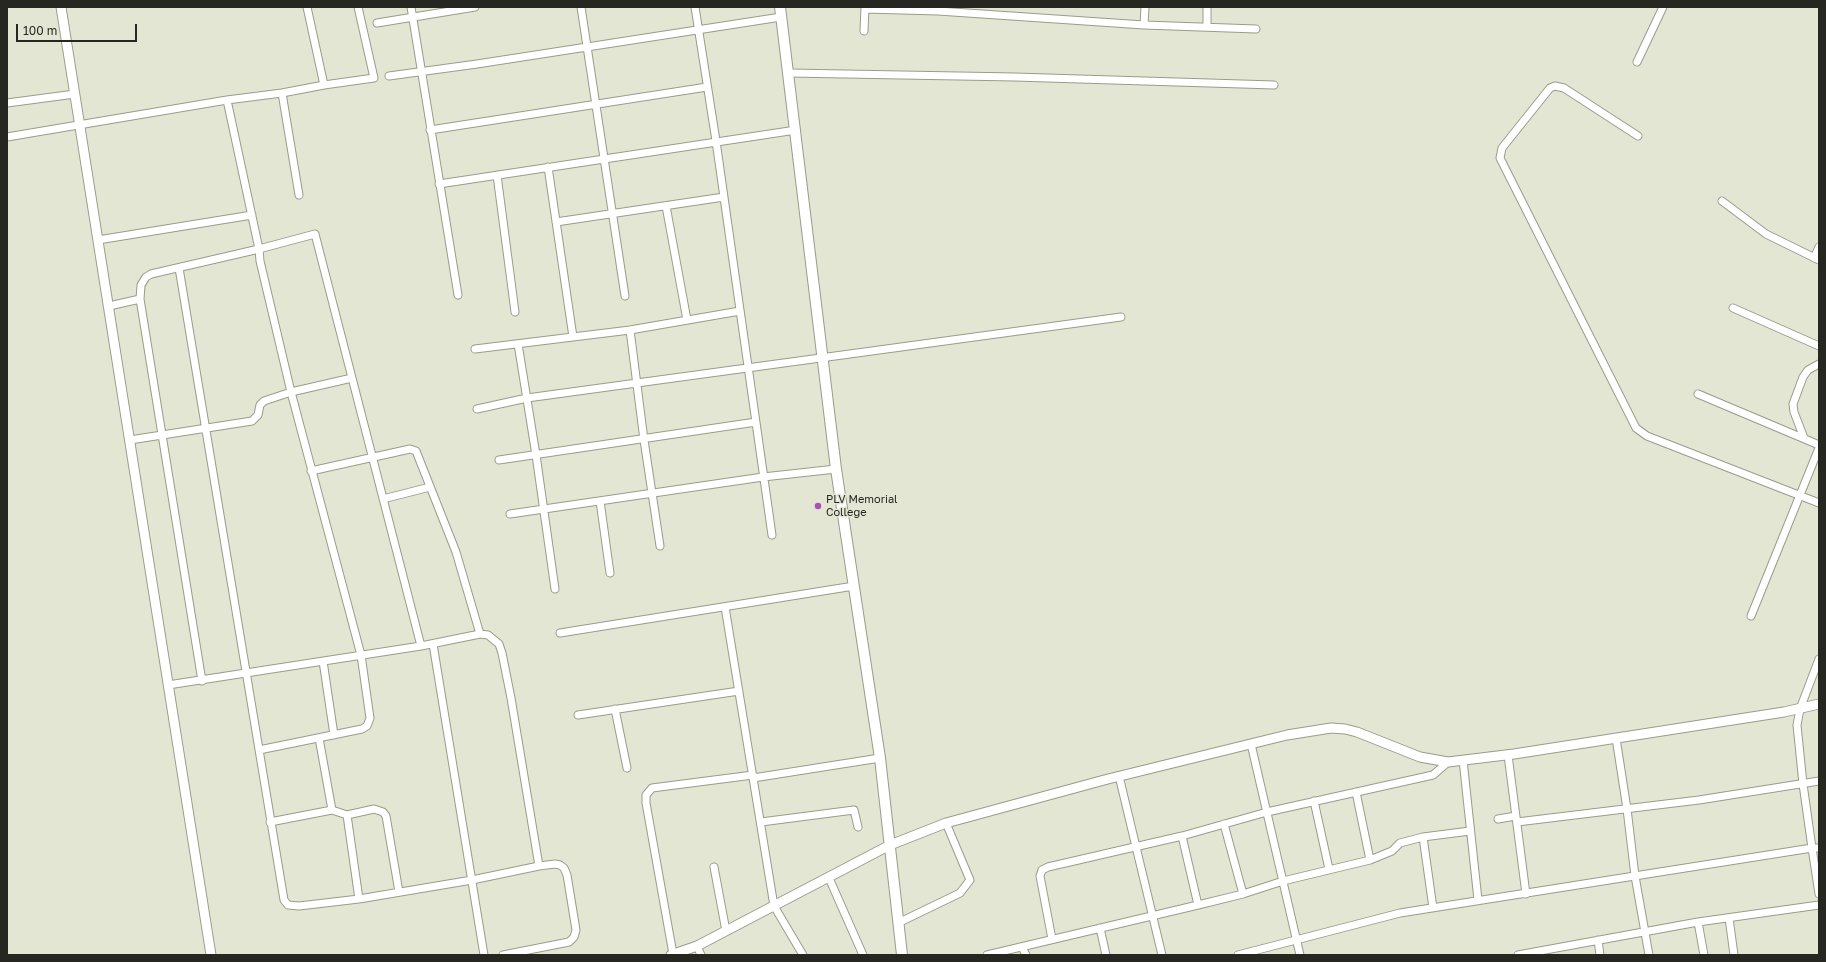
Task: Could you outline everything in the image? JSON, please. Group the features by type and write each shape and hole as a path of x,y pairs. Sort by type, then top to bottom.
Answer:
{"main road":[{"path":"781,12 836,469 880,758 902,955"}],"street":[{"path":"61,7 211,955"},
{"path":"307,7 324,85"},
{"path":"7,137 227,100 282,93 374,78 358,7"},
{"path":"411,7 458,295"},
{"path":"377,23 475,7"},
{"path":"581,7 625,296"},
{"path":"695,7 716,141 772,535"},
{"path":"1144,25 1145,7"},
{"path":"1207,7 1207,27"},
{"path":"1637,62 1663,7"},
{"path":"864,31 865,8 938,9 1144,25 1256,29"},
{"path":"390,76 698,30 781,12"},
{"path":"789,73 1007,77 1274,85"},
{"path":"430,130 707,86"},
{"path":"1638,136 1564,88 1555,86 1550,88 1502,148 1500,158 1636,428 1647,436 1819,503"},
{"path":"282,93 299,195"},
{"path":"7,104 75,94"},
{"path":"227,100 259,249 260,262 291,392 361,654 370,718 370,722 362,729 259,750"},
{"path":"440,184 796,130"},
{"path":"548,167 573,337"},
{"path":"497,175 515,312"},
{"path":"556,222 613,215 724,197"},
{"path":"1722,201 1766,234 1817,259 1819,247"},
{"path":"666,206 687,320"},
{"path":"98,240 252,215"},
{"path":"202,681 140,299 141,285 146,277 151,274 259,249 315,234 421,646"},
{"path":"179,268 284,900 288,905 299,906 359,899 472,880 539,866 556,864 564,868 567,875 576,930 574,937 569,942 503,955"},
{"path":"109,306 140,299"},
{"path":"1733,308 1819,346"},
{"path":"475,349 630,330 740,311"},
{"path":"477,409 527,398 748,368 823,356 1121,317"},
{"path":"630,330 638,383 644,440 660,546"},
{"path":"518,344 536,455 555,589"},
{"path":"1804,438 1794,412 1793,404 1803,377 1808,370 1819,364"},
{"path":"130,440 252,421 258,415 260,405 264,401 291,392 352,378"},
{"path":"1698,394 1804,438 1819,446 1751,616"},
{"path":"499,460 644,440 756,422"},
{"path":"311,471 410,449 416,451 456,552 480,634"},
{"path":"510,514 763,477 836,469"},
{"path":"383,499 430,487"},
{"path":"600,501 610,573"},
{"path":"560,634 854,586"},
{"path":"725,607 774,906 803,955"},
{"path":"168,685 247,674 361,654 421,646 480,634 488,635 495,639 502,653 539,866"},
{"path":"433,644 484,955"},
{"path":"1819,658 1800,709 1797,725 1802,784 1816,848 1819,894"},
{"path":"323,661 334,735"},
{"path":"578,715 739,691"},
{"path":"880,758 753,776 652,788 646,795 646,803 672,955 697,946 890,845 946,823 1119,776 1287,735 1332,728 1345,729 1357,732 1420,757 1448,762 1508,755 1800,709 1819,704"},
{"path":"614,709 627,768"},
{"path":"319,738 332,810"},
{"path":"1616,738 1627,809 1635,876 1649,955"},
{"path":"1251,744 1300,955"},
{"path":"1508,755 1526,894"},
{"path":"1463,760 1478,900"},
{"path":"1052,939 1040,884 1042,870 1048,867 1182,836 1267,812 1433,775 1448,762"},
{"path":"1119,776 1151,915 1162,955"},
{"path":"1498,820 1627,809 1699,800 1819,781"},
{"path":"1356,792 1370,860"},
{"path":"1314,801 1329,869"},
{"path":"270,822 332,810 347,815 374,809 383,812 386,816 399,892"},
{"path":"761,822 850,810 855,812 858,828"},
{"path":"347,815 359,899"},
{"path":"898,923 960,893 970,880 946,823"},
{"path":"1224,824 1243,894"},
{"path":"987,955 1243,894 1283,880 1370,860 1392,852 1400,843 1423,837 1470,831"},
{"path":"1182,836 1198,905"},
{"path":"1423,837 1433,908"},
{"path":"1238,955 1400,913 1816,848"},
{"path":"714,867 726,931"},
{"path":"829,878 863,955"},
{"path":"1518,955 1698,922 1819,905"},
{"path":"1729,918 1734,955"},
{"path":"1698,922 1704,955"},
{"path":"1100,928 1106,955"},
{"path":"1598,940 1600,955"},
{"path":"697,946 701,955"},
{"path":"1022,947 1026,955"}],"place":[{"name":"PLV Memorial College","path":"818,506"}]}
